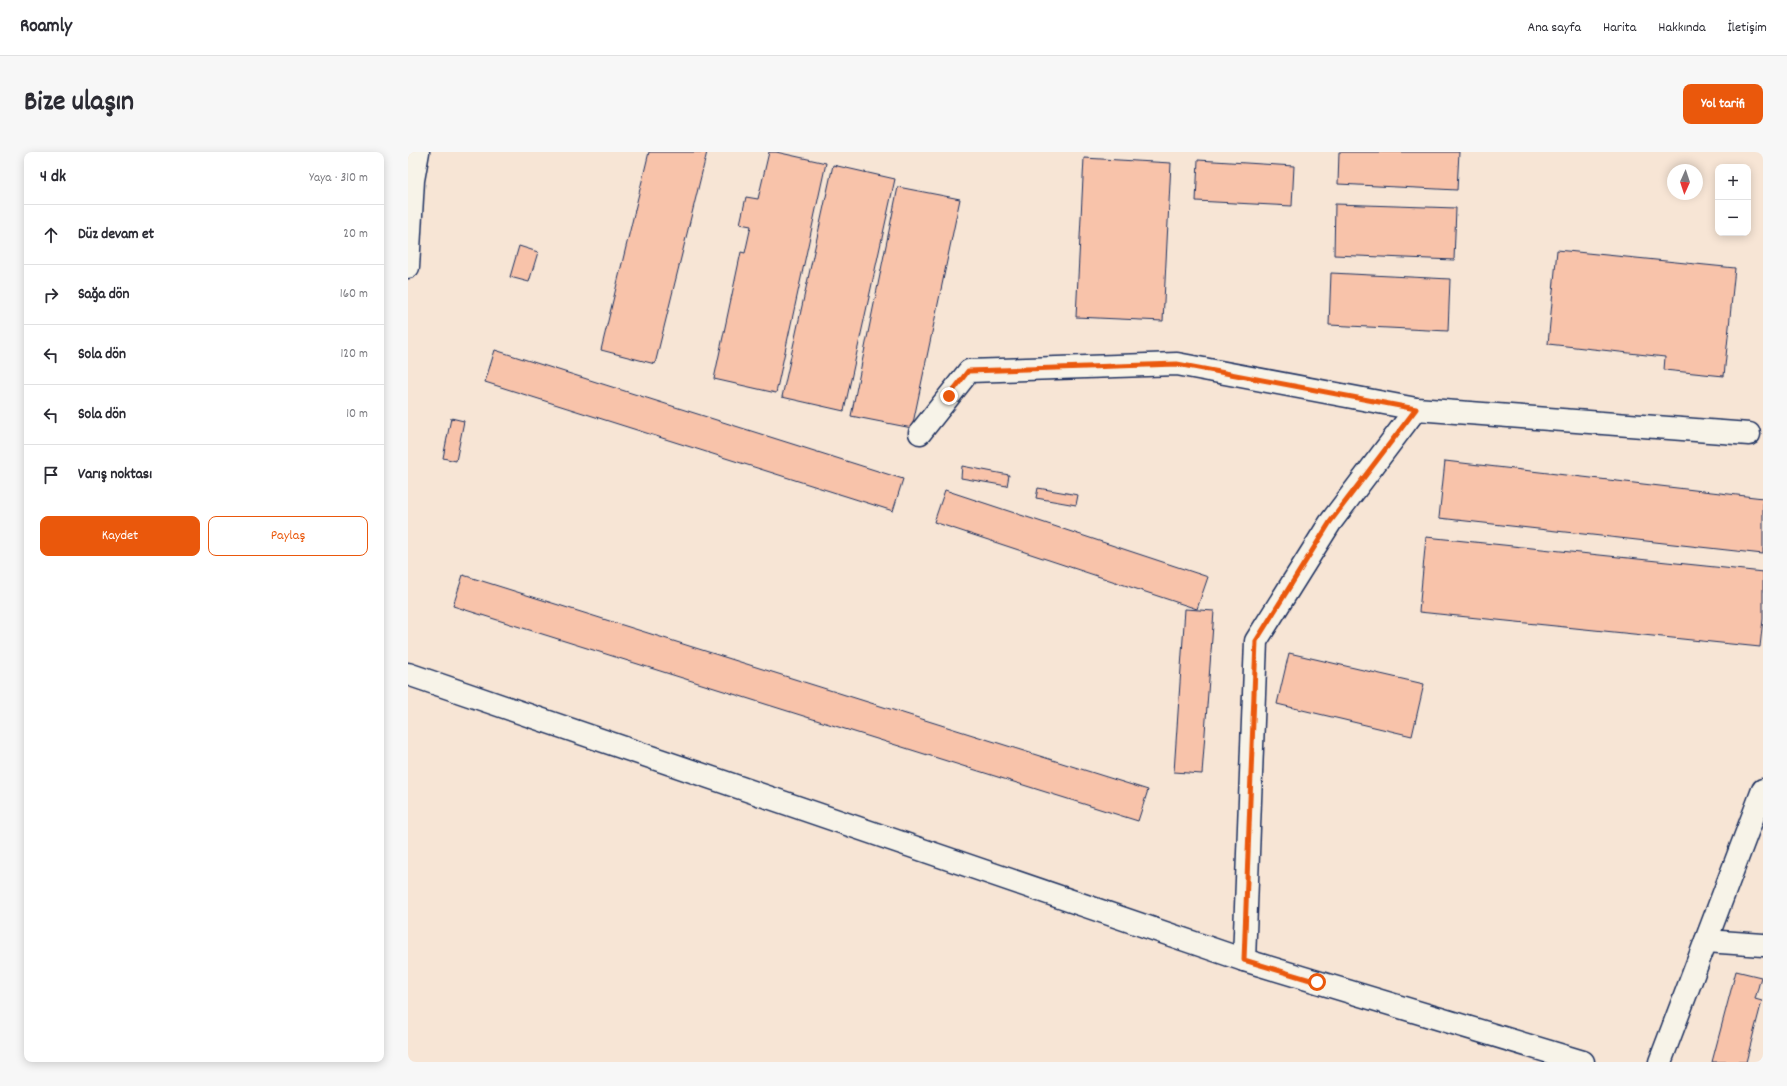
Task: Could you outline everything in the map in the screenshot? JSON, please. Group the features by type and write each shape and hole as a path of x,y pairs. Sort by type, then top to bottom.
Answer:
{"street":[{"path":"408,267 413,180 418,152"},
{"path":"920,434 968,371 1177,364 1416,409 1749,434"},
{"path":"1244,960 1256,641 1330,522 1416,409"},
{"path":"408,674 1244,960 1583,1062"},
{"path":"1660,1062 1763,790"},
{"path":"1706,942 1763,945"}],"building":[{"path":"649,152 707,152 655,364 601,350"},
{"path":"769,152 776,152 826,163 776,393 714,379 741,252 745,253 751,226 740,224 746,197 758,199"},
{"path":"1339,152 1459,152 1457,190 1338,184"},
{"path":"1084,158 1171,163 1163,321 1076,317"},
{"path":"1198,160 1294,166 1292,206 1196,201"},
{"path":"833,165 895,179 844,411 782,397"},
{"path":"898,187 960,199 912,428 851,416"},
{"path":"1335,204 1456,208 1454,260 1334,255"},
{"path":"519,246 538,252 529,282 510,277"},
{"path":"1557,250 1735,268 1724,376 1664,370 1665,357 1548,344"},
{"path":"1331,273 1450,279 1448,331 1329,325"},
{"path":"495,350 903,479 893,511 485,382"},
{"path":"451,418 464,421 456,461 443,458"},
{"path":"1445,461 1763,498 1763,554 1439,518"},
{"path":"962,466 1009,475 1007,486 961,478"},
{"path":"1038,488 1078,495 1076,505 1036,498"},
{"path":"945,490 1208,577 1197,609 934,522"},
{"path":"1426,537 1763,572 1763,619 1760,647 1419,612"},
{"path":"463,575 1148,790 1138,821 453,606"},
{"path":"1185,609 1214,611 1202,774 1174,772"},
{"path":"1289,653 1424,684 1412,736 1277,704"},
{"path":"1736,971 1761,977 1755,999 1762,1001 1746,1062 1712,1062"}],"route":[{"path":"949,396 968,371 1177,364 1416,409 1330,522 1256,641 1244,960 1317,982"}]}
